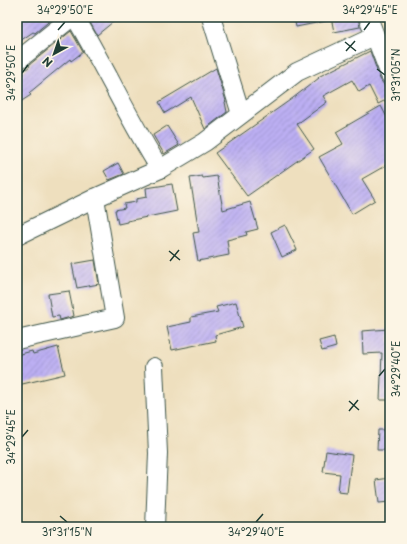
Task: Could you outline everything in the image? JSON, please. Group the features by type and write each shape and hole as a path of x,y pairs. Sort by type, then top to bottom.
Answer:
{"street":[{"path":"17,61 72,17"},
{"path":"75,17 98,56 136,130 160,169"},
{"path":"211,17 241,114"},
{"path":"368,17 390,75"},
{"path":"17,236 95,198 160,169 205,142 297,72 374,36"},
{"path":"17,340 115,318 95,198"},
{"path":"154,367 158,453 155,527"}],"building":[{"path":"17,17 53,18 35,33 33,32 17,43"},
{"path":"87,17 119,17 97,35"},
{"path":"294,17 325,17 326,21 296,27"},
{"path":"331,17 358,17 360,27 334,32"},
{"path":"71,31 83,52 71,61 70,59 29,93 31,95 17,104 17,78 24,74 22,72 30,66 29,65"},
{"path":"370,51 380,79 390,94 390,98 378,104 369,86 359,92 352,80 323,96 327,102 297,124 314,149 247,196 215,153 293,98 319,78 318,77"},
{"path":"216,68 226,101 227,112 205,129 191,97 165,113 159,102"},
{"path":"381,106 390,123 390,163 362,179 375,200 352,214 319,157 343,144 336,132"},
{"path":"167,126 179,145 164,154 153,135"},
{"path":"118,163 124,174 109,180 104,171"},
{"path":"202,176 203,178 217,176 223,210 250,202 258,229 246,232 247,235 227,240 229,255 198,261 193,233 199,232 190,178"},
{"path":"172,184 177,211 118,224 115,210 125,208 124,204 136,202 136,199 147,197 146,188"},
{"path":"285,225 297,250 282,257 271,232"},
{"path":"95,260 99,284 77,288 72,264"},
{"path":"69,291 74,316 60,320 59,316 52,317 48,294"},
{"path":"236,302 243,327 215,335 216,341 172,350 167,327 191,322 191,317 218,312 216,307"},
{"path":"389,329 390,400 380,400 382,353 363,354 362,331"},
{"path":"334,337 336,347 322,351 319,341"},
{"path":"58,347 65,374 18,385 17,355 32,351 33,354"},
{"path":"378,430 390,430 390,450 377,450"},
{"path":"326,451 352,455 347,493 338,492 340,474 323,472"},
{"path":"390,478 390,502 379,503 376,480"}]}
